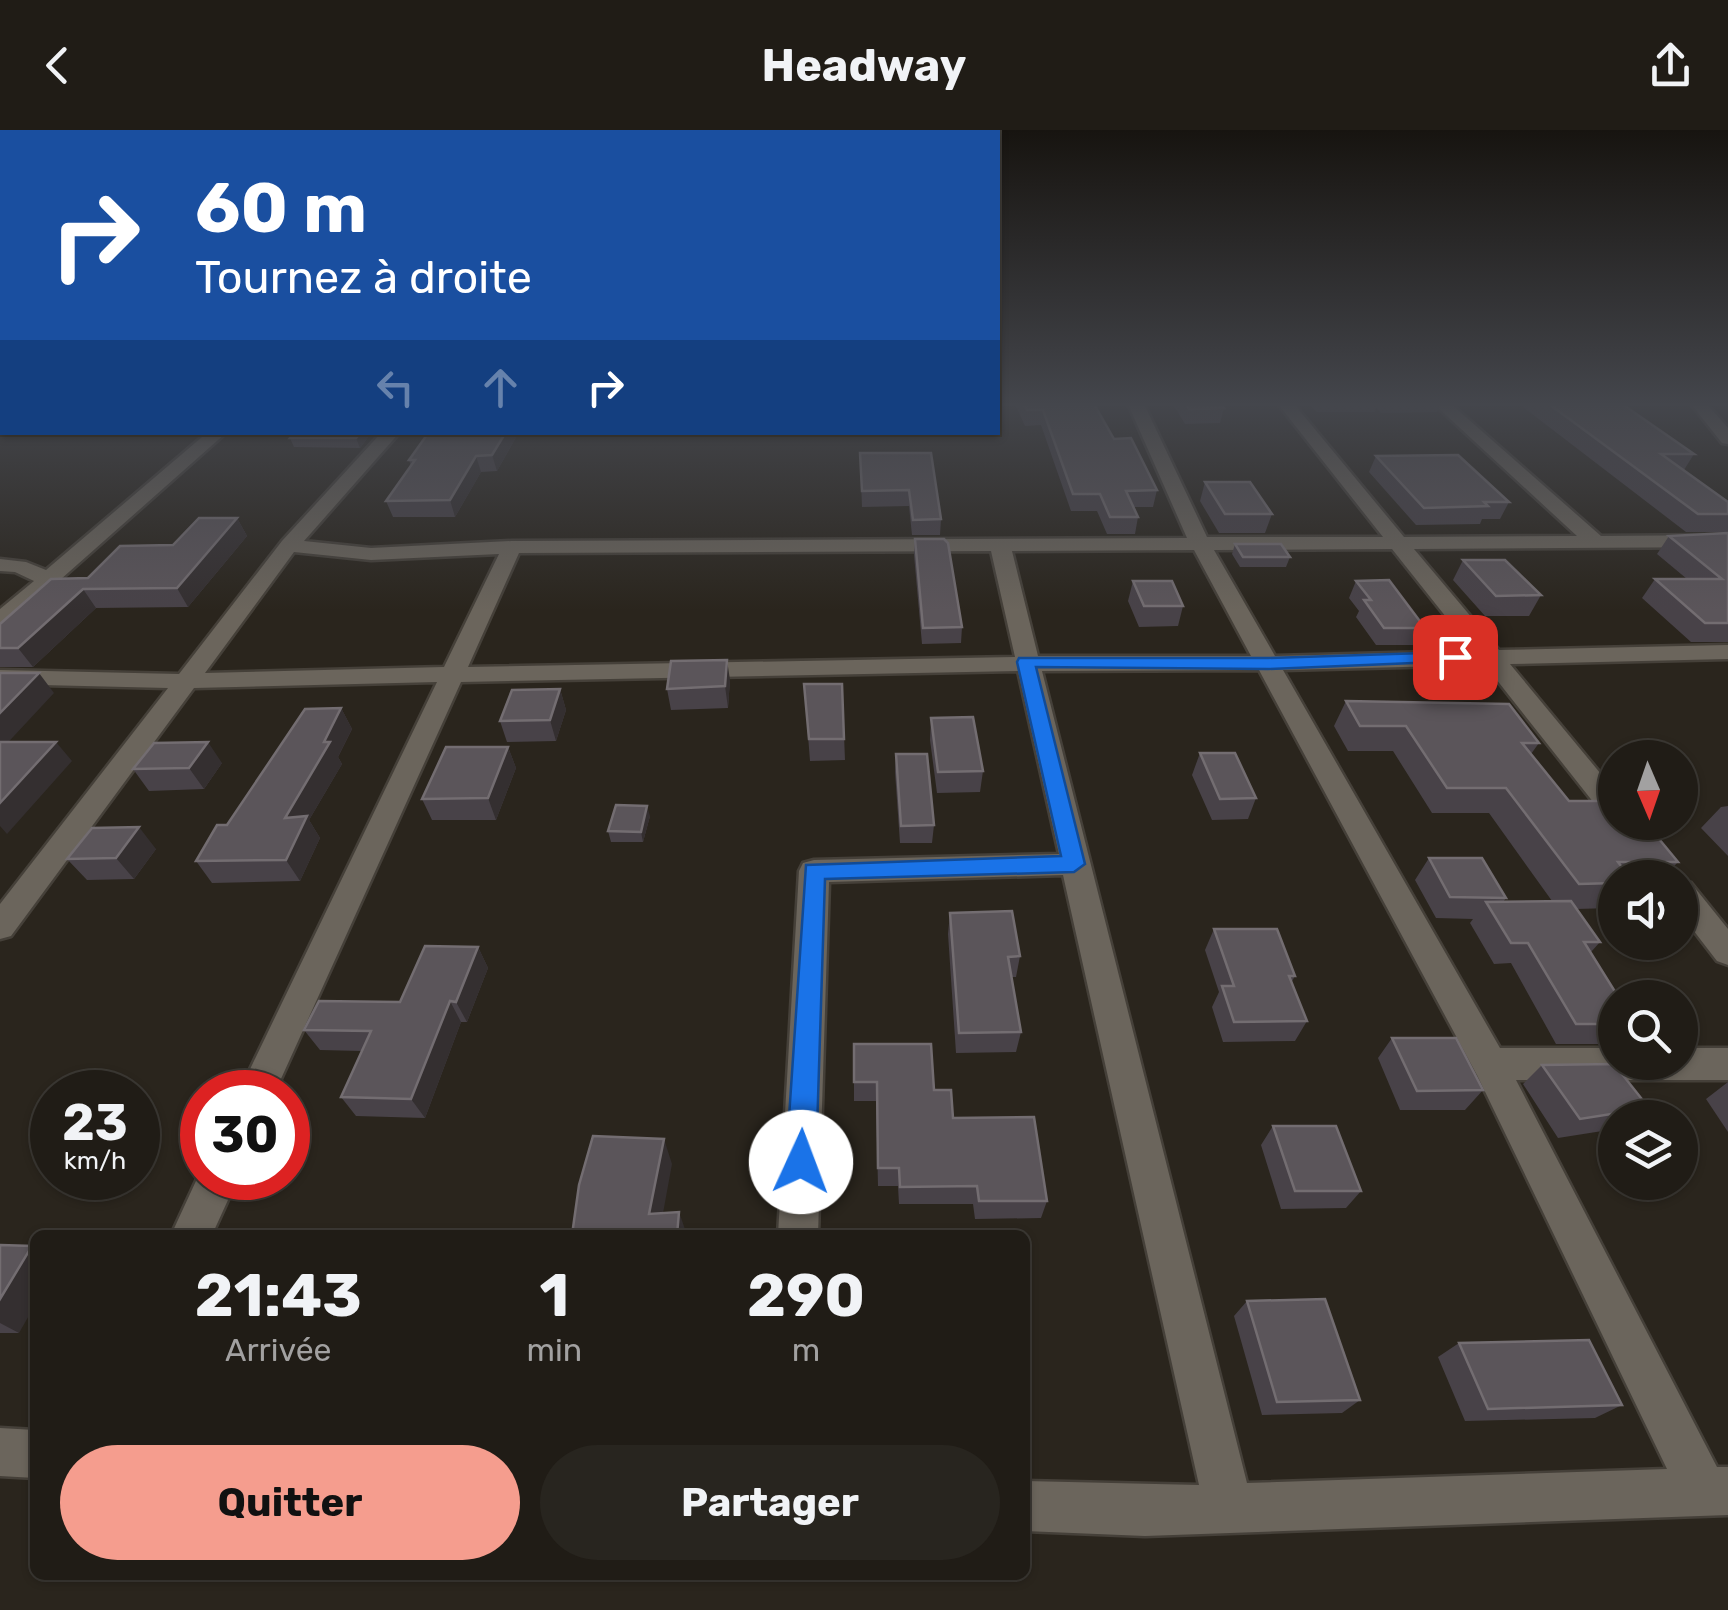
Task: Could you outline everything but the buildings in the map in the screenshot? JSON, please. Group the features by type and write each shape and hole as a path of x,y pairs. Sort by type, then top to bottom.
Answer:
{"street":[{"path":"0,621 171,473"},
{"path":"0,927 289,545 355,473"},
{"path":"1030,1506 1146,1511 1716,1491 1490,1064 1200,541 1168,473"},
{"path":"1342,473 1598,789"},
{"path":"1519,473 1595,541"},
{"path":"289,545 371,554 512,547 1728,541"},
{"path":"1000,545 1229,1508"},
{"path":"267,1070 512,547"},
{"path":"0,565 19,566 48,579"},
{"path":"0,677 185,681 1026,662 1268,663 1728,652"},
{"path":"798,1230 814,871 1074,864"},
{"path":"1698,914 1728,952"},
{"path":"1490,1064 1728,1064"},
{"path":"194,1230 208,1200"},
{"path":"0,1452 30,1454"}],"route":[{"path":"801,1162 814,871 1074,864 1026,662 1268,663 1455,657"}]}
